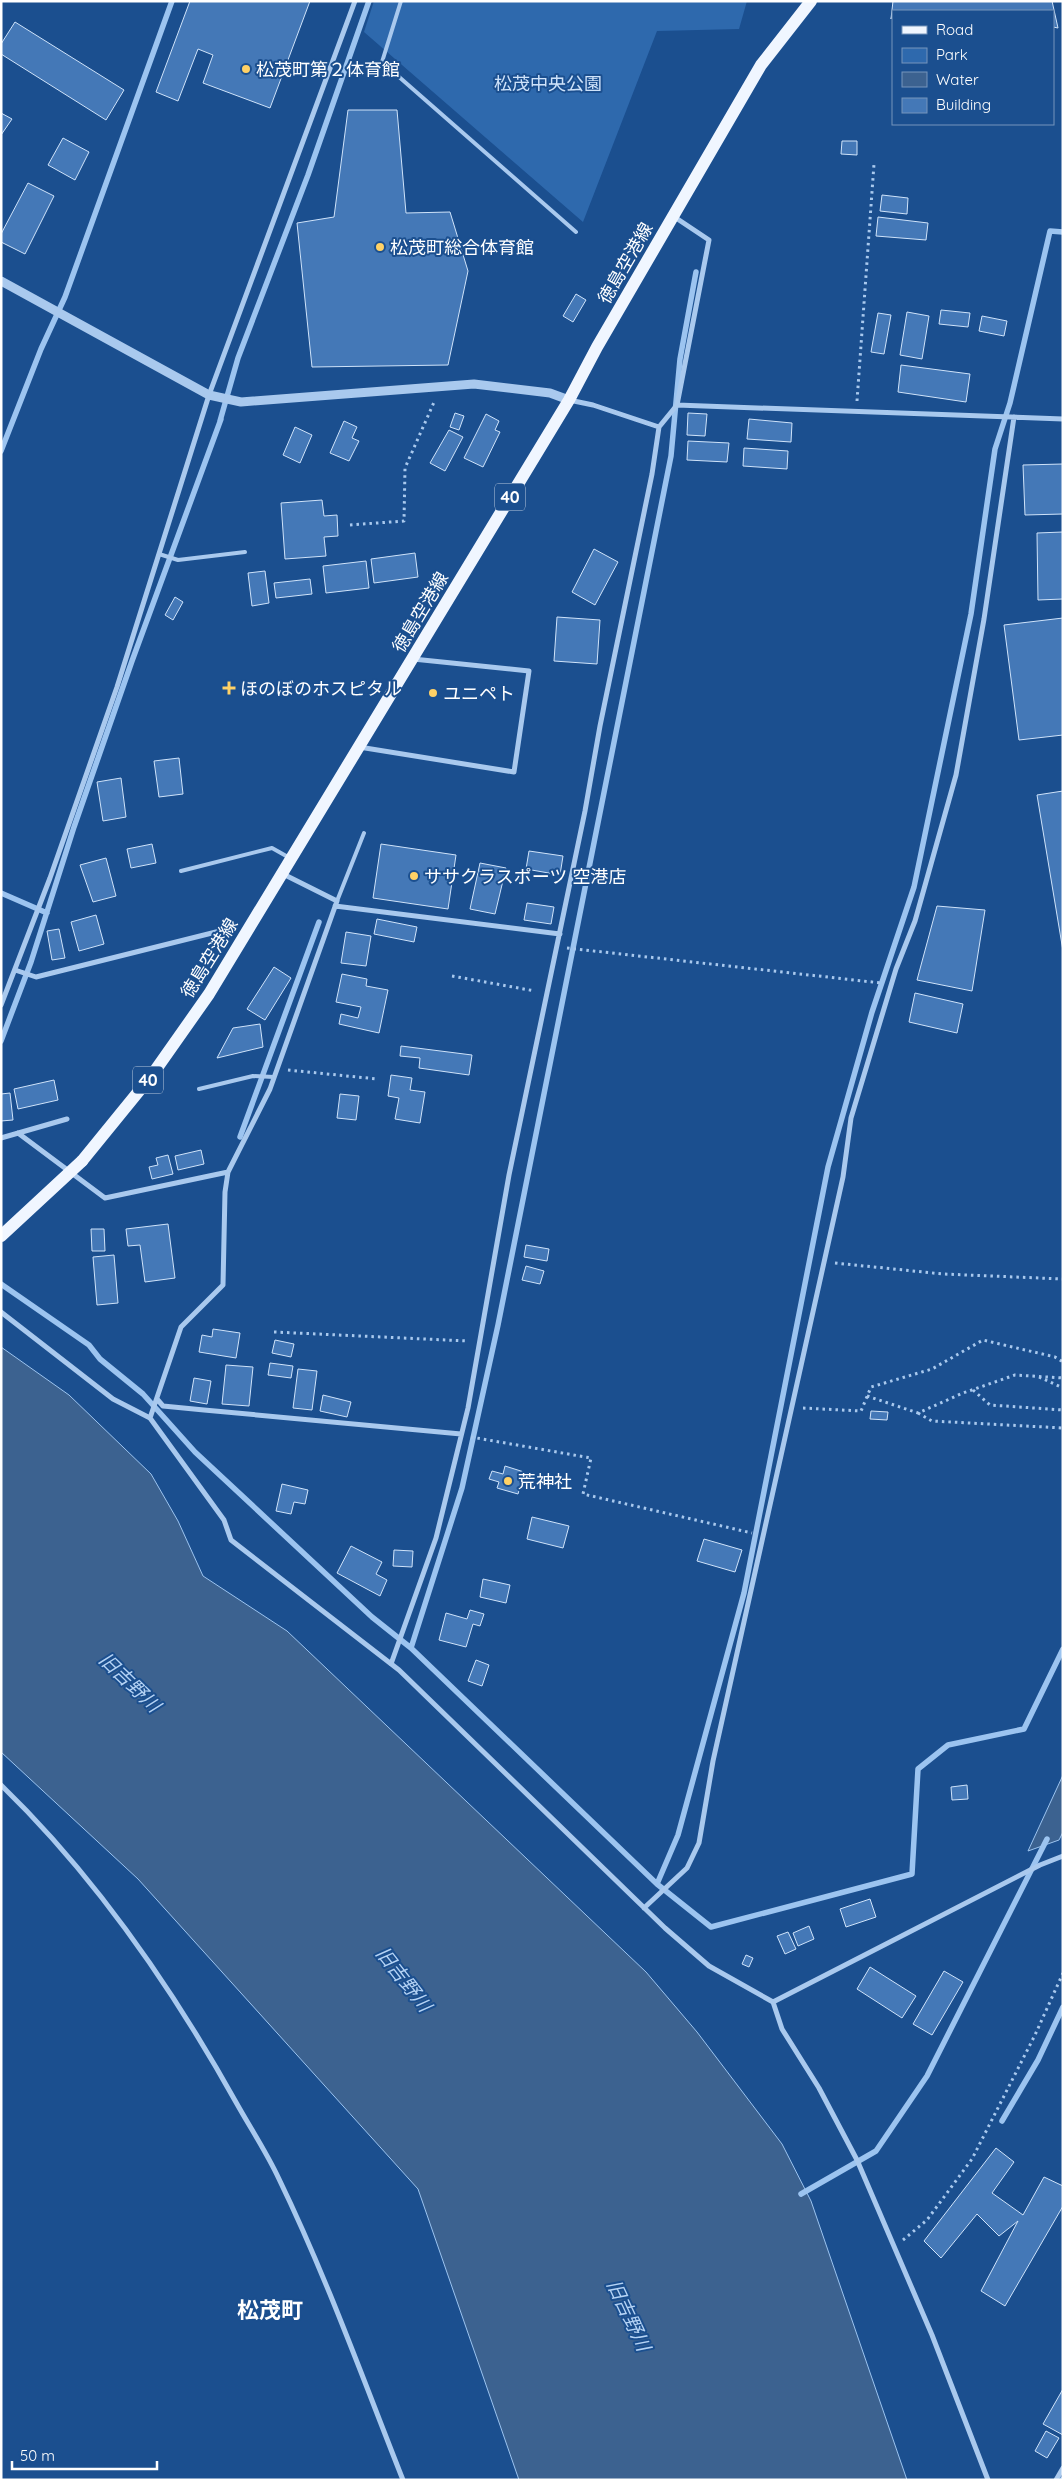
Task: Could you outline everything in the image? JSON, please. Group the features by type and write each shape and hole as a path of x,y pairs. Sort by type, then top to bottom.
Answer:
{"main road":[{"name":"徳島空港線","path":"1,1236 82,1161 152,1075 209,994 569,400 672,216 761,65 811,1"}],"street":[{"path":"1,1005 50,878 117,687 210,396 355,1"},
{"path":"392,1664 436,1538 461,1434 480,1341 509,1175 560,934 652,474 659,427 677,405 709,240 672,216"},
{"path":"1,281 210,396 241,402 474,384 550,393 659,427"},
{"path":"677,405 1063,419"},
{"path":"644,1908 687,1868 699,1844 713,1762 842,1177 851,1118 891,985 915,921 956,774 984,619 1014,418"},
{"path":"359,746 514,772 529,671 412,659"},
{"path":"282,874 336,904 560,934"},
{"path":"150,1418 181,1328 224,1285 228,1172 274,1078 336,904"},
{"path":"14,970 36,978 220,931"},
{"path":"1,1138 67,1119"},
{"path":"18,1133 105,1198 228,1172"},
{"path":"1,1312 113,1399 150,1418 224,1520 232,1540 392,1664 644,1908 709,1966 774,2002 782,2029 819,2088 856,2160 932,2334 988,2480"},
{"path":"156,1399 163,1406 179,1408 461,1434"},
{"path":"1,1785 41,1824 140,1948 201,2039 278,2177 309,2247 403,2480"},
{"path":"774,2002 1040,1865 1063,1856"},
{"path":"1056,2480 1063,2468"}],"lane":[{"path":"400,1 382,62 576,232"},
{"path":"159,554 178,560 244,552"},
{"path":"336,904 364,833"},
{"path":"181,871 272,848 291,859"},
{"path":"199,1088 253,1076 274,1078"}],"path":[{"path":"856,412 874,164"},
{"path":"350,525 404,521 404,468 442,386"},
{"path":"557,947 891,985"},
{"path":"452,976 548,993"},
{"path":"277,1068 377,1080"},
{"path":"824,1261 943,1274 1063,1279"},
{"path":"274,1332 480,1341"},
{"path":"792,1407 861,1411 871,1387 932,1369 983,1340 1055,1357 1063,1362"},
{"path":"918,1413 972,1390 1015,1375 1063,1378"},
{"path":"1036,1376 1063,1388"},
{"path":"972,1390 990,1405 1063,1410"},
{"path":"867,1396 918,1413 932,1421 1063,1428"},
{"path":"480,1439 591,1458 583,1494 763,1536"},
{"path":"894,2247 927,2220 972,2159 1035,2034 1063,1973"}],"green space":[{"name":"松茂中央公園","path":"374,1 747,1 739,29 657,31 583,222 364,32"}],"water":[{"name":"旧吉野川","path":"1,1347 69,1395 151,1474 178,1521 203,1576 287,1631 646,1972 697,2032 782,2144 811,2201 907,2480 519,2480 418,2189 138,1879 1,1752"},
{"path":"1063,1775 1063,1832 1059,1840 1028,1851"}],"building":[{"name":"松茂町第２体育館","path":"190,1 310,1 270,108 203,83 213,55 198,49 178,101 156,92"},
{"path":"893,1 1052,1 1054,10 892,10"},
{"path":"1054,10 1058,28 1054,27"},
{"path":"15,22 124,90 106,120 1,54 1,44"},
{"name":"松茂町総合体育館","path":"348,110 397,110 406,213 450,212 468,271 448,365 312,367 297,223 334,217"},
{"path":"1,113 12,119 1,135"},
{"path":"63,138 89,152 75,180 48,165"},
{"path":"842,141 857,141 857,155 841,154"},
{"path":"28,183 54,196 25,254 1,242 1,234"},
{"path":"882,195 908,198 907,214 880,211"},
{"path":"878,217 928,223 926,240 876,236"},
{"path":"576,294 586,300 573,322 563,316"},
{"path":"941,310 970,313 968,327 939,324"},
{"path":"907,312 929,316 922,359 900,355"},
{"path":"878,313 891,315 884,354 871,352"},
{"path":"982,316 1007,321 1004,336 979,331"},
{"path":"901,365 970,374 966,402 898,392"},
{"path":"455,413 464,416 459,430 450,427"},
{"path":"688,413 707,414 705,436 687,435"},
{"path":"486,414 499,421 495,430 500,432 483,467 464,458"},
{"path":"749,419 792,423 791,442 747,439"},
{"path":"344,421 357,427 352,438 359,441 349,461 330,453"},
{"path":"295,427 312,435 300,463 283,455"},
{"path":"449,430 463,437 445,471 430,463"},
{"path":"688,441 729,443 727,462 687,460"},
{"path":"744,448 788,451 787,469 743,466"},
{"path":"1063,464 1063,514 1025,515 1023,465"},
{"path":"322,500 324,516 337,515 338,536 324,537 326,556 285,559 281,503"},
{"path":"1063,532 1063,599 1038,600 1037,533"},
{"path":"594,549 618,562 595,605 572,592"},
{"path":"415,553 418,577 374,583 371,559"},
{"path":"366,561 369,588 326,593 323,566"},
{"path":"265,571 269,603 252,606 248,573"},
{"path":"310,579 312,594 276,598 274,583"},
{"path":"175,597 183,602 173,620 165,615"},
{"path":"557,617 600,620 597,664 554,661"},
{"path":"1063,618 1063,735 1019,740 1004,625"},
{"path":"179,758 183,794 159,797 154,761"},
{"path":"121,778 126,817 103,821 97,782"},
{"path":"1063,791 1063,951 1037,795"},
{"path":"152,844 156,863 131,868 127,849"},
{"name":"ササクラスポーツ 空港店","path":"381,844 456,855 448,909 373,898"},
{"path":"529,851 563,856 560,875 526,869"},
{"path":"106,858 116,896 93,902 80,865"},
{"path":"480,863 506,868 495,914 470,909"},
{"path":"527,903 554,907 551,924 524,920"},
{"path":"937,906 985,910 972,991 917,980"},
{"path":"96,915 104,944 79,951 71,922"},
{"path":"377,919 417,927 414,942 374,934"},
{"path":"59,929 65,958 52,960 47,931"},
{"path":"346,932 371,936 366,966 341,963"},
{"path":"274,967 291,978 265,1020 247,1009"},
{"path":"342,974 367,979 366,986 388,990 379,1033 339,1024 341,1014 358,1018 361,1007 336,1002"},
{"path":"915,993 963,1004 957,1033 909,1022"},
{"path":"260,1024 263,1047 217,1058 233,1028"},
{"path":"401,1046 472,1055 469,1075 419,1068 420,1058 400,1056"},
{"path":"391,1075 412,1078 410,1090 425,1092 420,1123 395,1119 399,1098 388,1096"},
{"path":"54,1080 58,1100 18,1109 14,1089"},
{"path":"10,1093 13,1120 1,1121 1,1094"},
{"path":"340,1094 359,1096 356,1120 337,1118"},
{"path":"201,1150 204,1164 178,1170 175,1156"},
{"path":"168,1155 173,1174 152,1179 149,1167 158,1165 156,1158"},
{"path":"168,1224 175,1278 145,1282 140,1245 128,1246 126,1229"},
{"path":"91,1229 104,1229 105,1251 92,1251"},
{"path":"526,1245 549,1249 547,1261 524,1257"},
{"path":"114,1255 118,1303 97,1305 93,1257"},
{"path":"526,1266 544,1271 540,1284 522,1280"},
{"path":"213,1329 240,1333 236,1358 199,1352 202,1335 212,1337"},
{"path":"275,1340 294,1344 291,1357 272,1353"},
{"path":"270,1363 293,1366 291,1378 268,1375"},
{"path":"226,1365 253,1367 249,1406 222,1404"},
{"path":"298,1369 317,1371 312,1410 293,1408"},
{"path":"194,1378 211,1381 207,1404 190,1401"},
{"path":"323,1395 351,1402 347,1417 320,1411"},
{"path":"871,1411 888,1412 887,1420 870,1419"},
{"name":"荒神社","path":"505,1466 524,1472 518,1494 497,1488 499,1482 489,1479 492,1471 503,1474"},
{"path":"282,1484 308,1490 305,1504 294,1502 291,1514 276,1511"},
{"path":"532,1517 569,1526 563,1548 527,1539"},
{"path":"704,1539 742,1550 735,1572 697,1561"},
{"path":"351,1546 382,1562 376,1574 387,1580 380,1596 337,1573"},
{"path":"394,1550 413,1551 412,1567 393,1566"},
{"path":"483,1579 510,1585 506,1603 480,1597"},
{"path":"470,1610 484,1614 480,1626 473,1624 466,1647 439,1640 446,1613 467,1619"},
{"path":"476,1660 489,1665 482,1686 468,1681"},
{"path":"967,1785 968,1799 952,1800 951,1787"},
{"path":"870,1899 876,1917 846,1927 840,1909"},
{"path":"809,1926 814,1939 798,1946 793,1933"},
{"path":"788,1932 796,1949 785,1954 777,1936"},
{"path":"746,1955 753,1958 749,1967 742,1964"},
{"path":"870,1967 916,1996 902,2018 857,1989"},
{"path":"944,1971 963,1982 932,2035 913,2024"},
{"path":"996,2148 1014,2162 992,2193 1023,2215 1044,2177 1063,2186 1063,2206 1005,2306 981,2291 1018,2221 999,2236 977,2214 941,2258 924,2241"},
{"path":"1063,2389 1063,2435 1043,2424"},
{"path":"1046,2431 1059,2438 1047,2458 1035,2451"}],"waterway":[{"path":"1,451 41,349 65,297 172,1"},
{"path":"220,421 238,358 308,175 369,1"},
{"path":"657,1884 678,1835 744,1593 828,1167 872,1012 914,887 971,614 995,449 1010,403 1050,231 1063,232"},
{"path":"696,272 680,359 671,456 498,1325 462,1488 411,1648 657,1884 711,1927 912,1874 918,1769 948,1745 1024,1729 1063,1649"},
{"path":"1,1041 31,962 74,827 132,661 221,419"},
{"path":"1,893 47,913"},
{"path":"240,1137 319,922"},
{"path":"1,1284 89,1345 100,1359 143,1394 195,1452 372,1617 411,1648"},
{"path":"801,2194 876,2151 927,2076 1047,1839"},
{"path":"1002,2121 1038,2060 1063,2007"}],"place":[{"name":"松茂町第２体育館","path":"246,69"},
{"name":"松茂町総合体育館","path":"380,247"},
{"name":"ほのぼのホスピタル","path":"229,688"},
{"name":"ユニペト","path":"433,693"},
{"name":"ササクラスポーツ 空港店","path":"414,876"},
{"name":"荒神社","path":"508,1481"}],"district":[{"name":"松茂町","path":"270,2310"}]}
